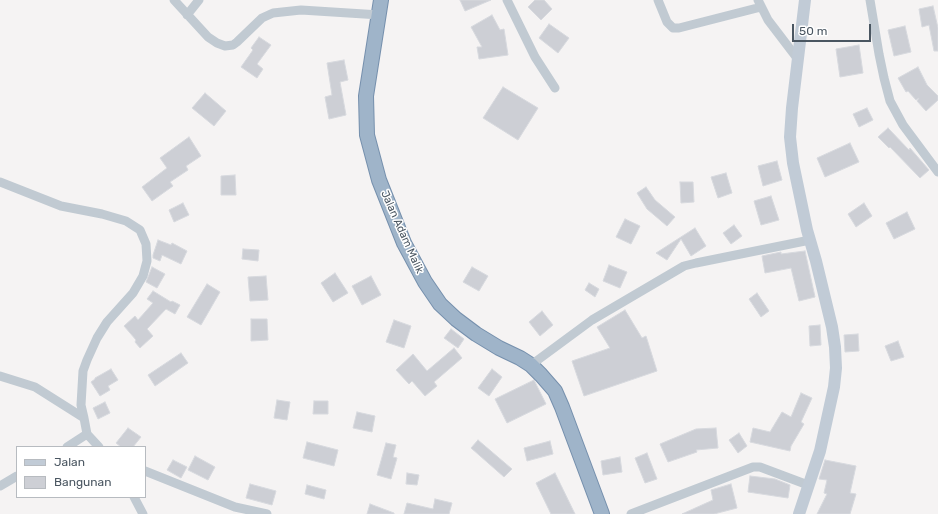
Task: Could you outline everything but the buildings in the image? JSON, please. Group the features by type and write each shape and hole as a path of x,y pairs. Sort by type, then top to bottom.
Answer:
{"highway":[{"name":"Jalan Adam Malik","path":"382,0 366,96 367,135 379,180 404,243 425,282 440,304 456,319 476,334 531,365 554,391 562,407 602,514"}],"main road":[{"path":"799,514 822,444 834,387 836,368 832,327 810,240 793,163 790,137 804,0"}],"street":[{"path":"174,0 208,37 225,46 233,45 238,42 262,18 273,13 301,10 380,15"},
{"path":"187,15 199,0"},
{"path":"507,0 535,57 555,88"},
{"path":"658,0 667,22 673,28 679,28 760,3 768,20 797,58"},
{"path":"870,0 880,60 890,101 903,125 938,172"},
{"path":"0,182 61,206 102,214 126,221 140,230 146,244 147,261 143,276 133,293 107,322 97,338 83,371 81,405 87,434 98,446"},
{"path":"531,365 592,320 684,266 696,262 810,240"},
{"path":"0,376 35,387 84,418"},
{"path":"69,446 87,434"},
{"path":"631,514 753,467 760,467 808,485"},
{"path":"146,471 235,507 267,514"},
{"path":"0,486 16,477"},
{"path":"135,498 143,514"}]}
